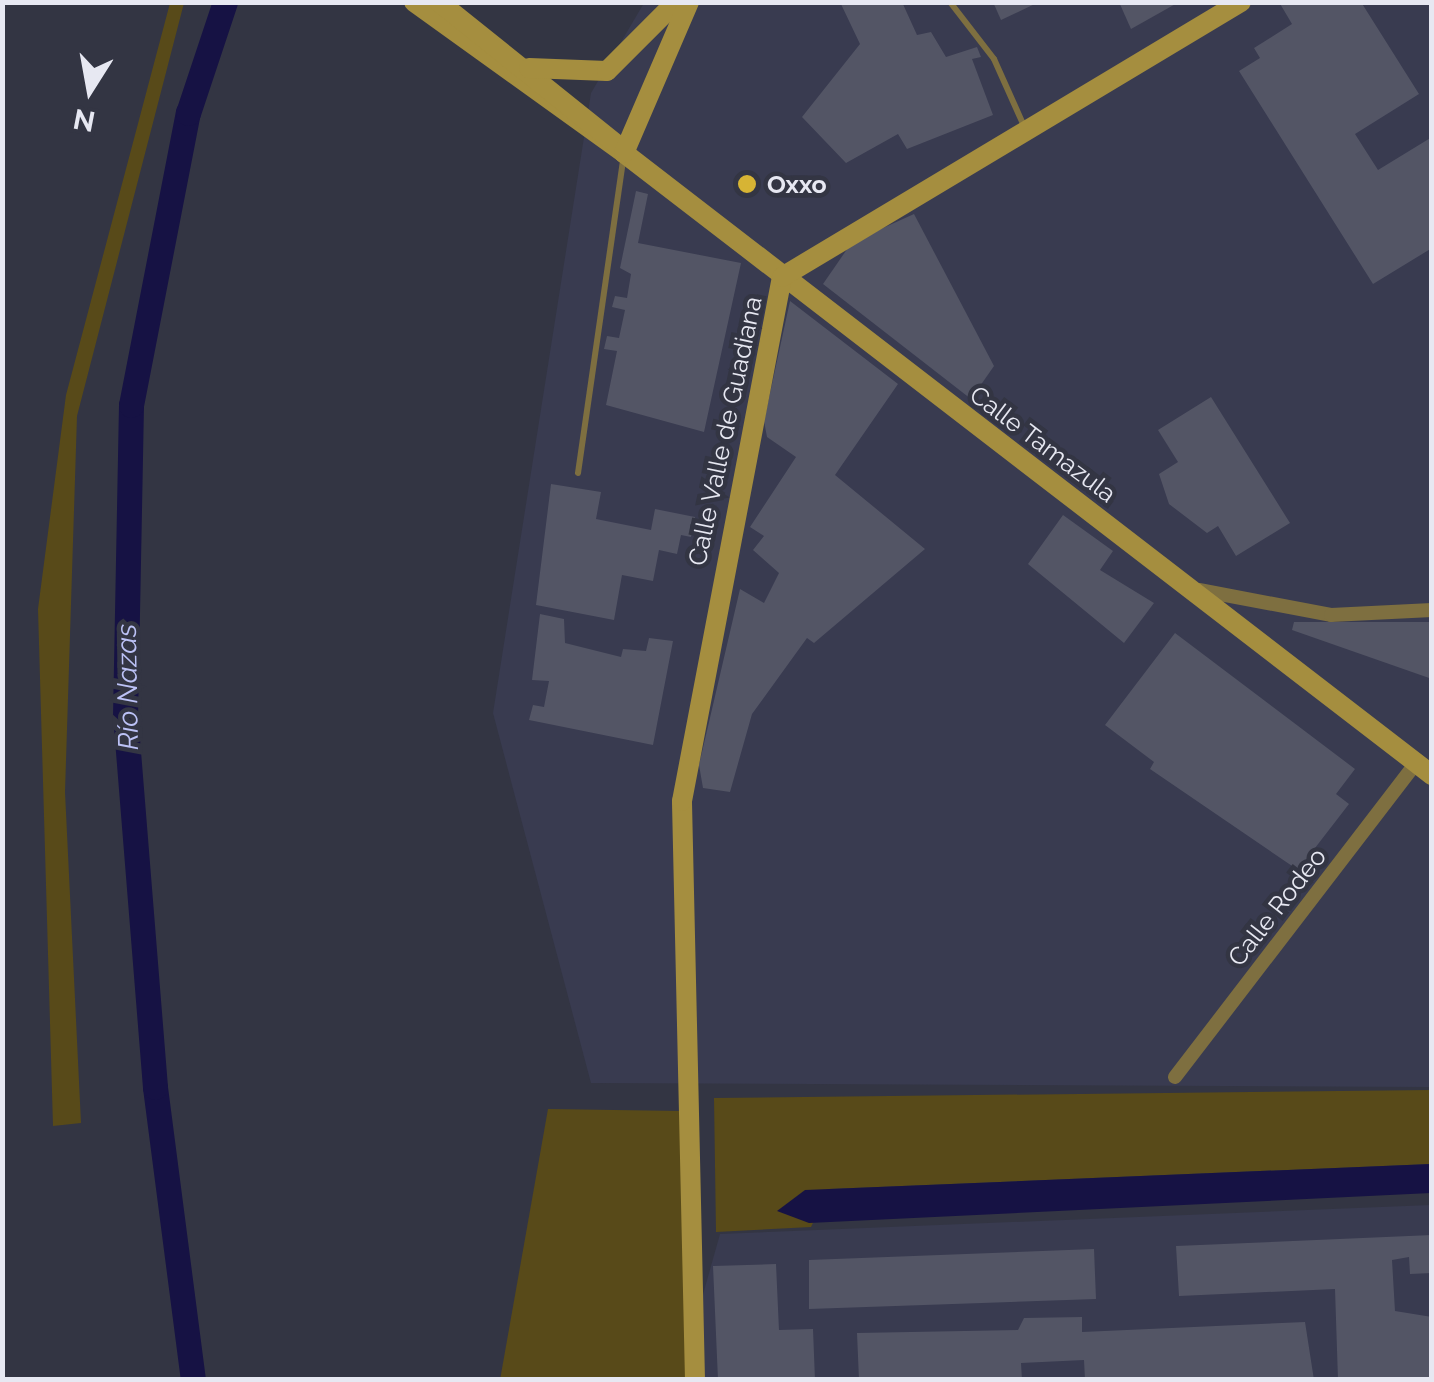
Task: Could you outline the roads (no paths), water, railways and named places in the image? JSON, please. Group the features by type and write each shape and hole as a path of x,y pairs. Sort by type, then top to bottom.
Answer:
{"main road":[{"name":"Calle Tamazula","path":"414,2 444,12 522,67 624,153"},
{"path":"522,67 607,71 676,2"},
{"path":"624,153 688,2"},
{"name":"Calle Valle de Guadiana","path":"695,1380 686,751 782,277 1242,2"},
{"name":"Calle Tamazula","path":"444,12 1423,770"}],"street":[{"path":"1189,588 1331,615 1432,610"},
{"name":"Calle Rodeo","path":"1175,1077 1423,770"}],"lane":[{"path":"950,2 994,59 1026,131"},
{"path":"578,473 624,153"}],"waterway":[{"name":"Río Nazas","path":"193,1380 155,1087 125,717 131,405 188,113 225,2"}],"place":[{"name":"Oxxo","path":"747,184"}]}
